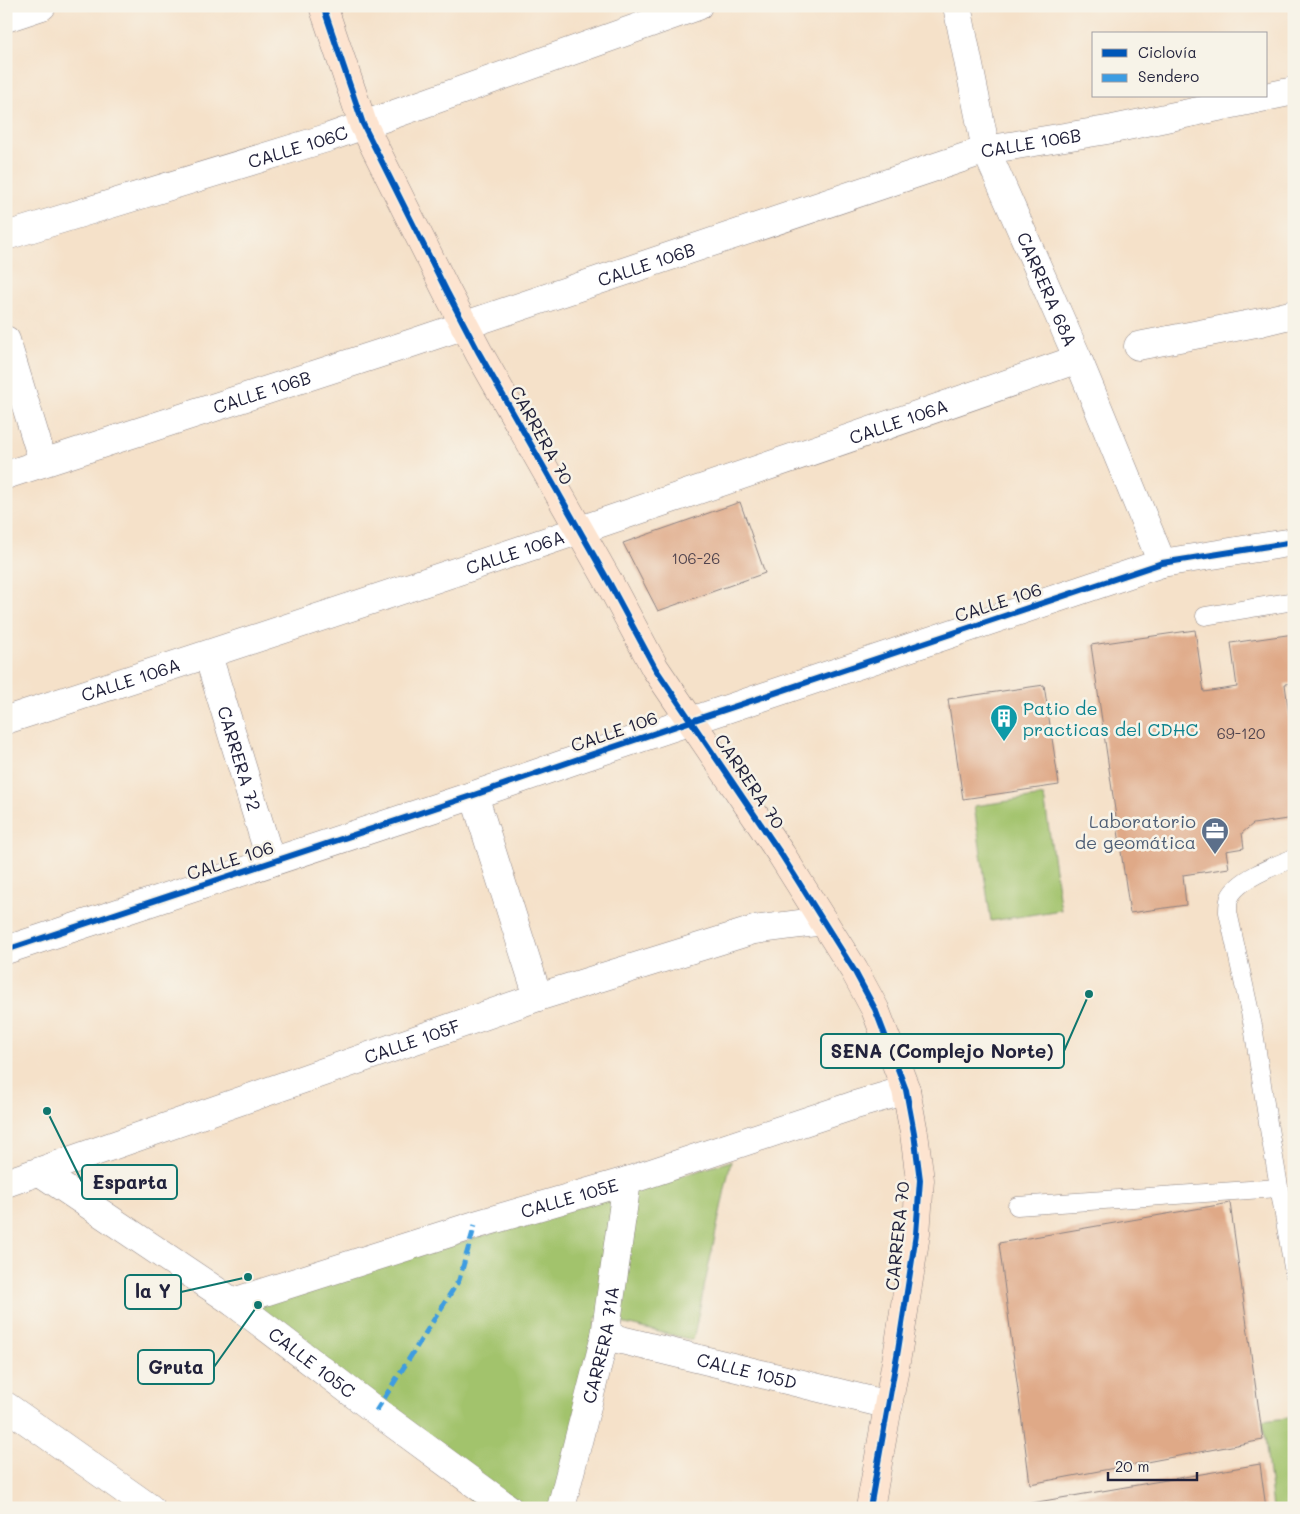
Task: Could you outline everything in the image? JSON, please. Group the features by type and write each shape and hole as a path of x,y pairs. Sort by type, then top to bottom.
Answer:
{"street":[{"path":"6,18 42,6"},
{"name":"CARRERA 70","path":"323,6 363,124 464,326 610,584 655,668 781,854 854,970 874,1010 906,1090 920,1180 916,1234 889,1404 870,1508"},
{"name":"CALLE 106C","path":"6,236 320,140 698,6"},
{"name":"CARRERA 68A","path":"957,6 986,150 1078,359 1162,563"},
{"name":"CALLE 106B","path":"1268,96 1294,91"},
{"name":"CALLE 106B","path":"6,475 464,326 986,150 1113,129 1261,98"},
{"path":"1138,346 1294,314"},
{"path":"6,340 43,462"},
{"name":"CALLE 106A","path":"6,720 208,655 579,531 1078,359"},
{"name":"CALLE 106","path":"6,950 474,795 1162,563 1294,542"},
{"name":"CARRERA 72","path":"208,655 271,862"},
{"path":"474,795 538,997"},
{"name":"CALLE 105F","path":"6,1183 538,997 754,930 823,921"},
{"name":"CALLE 105E","path":"233,1302 475,1225 627,1181 852,1106 906,1090"},
{"name":"CALLE 105C","path":"40,1172 233,1302 376,1411 508,1508"},
{"name":"CARRERA 71A","path":"561,1508 605,1336 627,1181"},
{"name":"CALLE 105D","path":"605,1336 889,1404"},
{"path":"6,1406 150,1508"}],"lane":[{"path":"1205,616 1294,600"},
{"path":"1294,858 1270,867 1243,883 1230,896 1228,912 1253,1026 1294,1273"},
{"path":"1017,1206 1279,1188"}],"green space":[{"path":"1044,796 1061,910 991,921 974,806"},
{"path":"731,1161 693,1340 596,1317 564,1508 481,1508 268,1327 253,1305"},
{"path":"1294,1417 1294,1508 1273,1508 1263,1421"}],"building":[{"path":"740,502 765,573 658,611 623,543"},
{"path":"1195,630 1204,692 1237,687 1231,643 1294,634 1294,683 1285,684 1291,730 1294,730 1294,818 1253,824 1242,833 1244,848 1226,851 1229,868 1183,875 1186,905 1130,913 1091,645"},
{"name":"Patio de practicas del CDHC","path":"1044,685 1059,785 963,799 948,699"},
{"path":"1230,1203 1263,1440 1030,1484 999,1243"},
{"path":"1260,1464 1266,1508 1027,1508 1026,1504"}],"marked path":[{"path":"376,1411 459,1280 475,1225"}],"cycle path":[{"path":"323,6 363,124 479,353 610,584 655,668 781,854 854,970 875,1009 906,1090 920,1180 916,1234 870,1508"},
{"path":"6,950 474,795 1162,563 1294,542"}],"place":[{"name":"Patio de practicas del CDHC","path":"1004,742"},
{"name":"Laboratorio de geomática","path":"1215,855"},
{"name":"SENA (Complejo Norte)","path":"1089,994"},
{"name":"Esparta","path":"47,1111"},
{"name":"la Y","path":"248,1277"},
{"name":"Gruta","path":"258,1305"}]}
